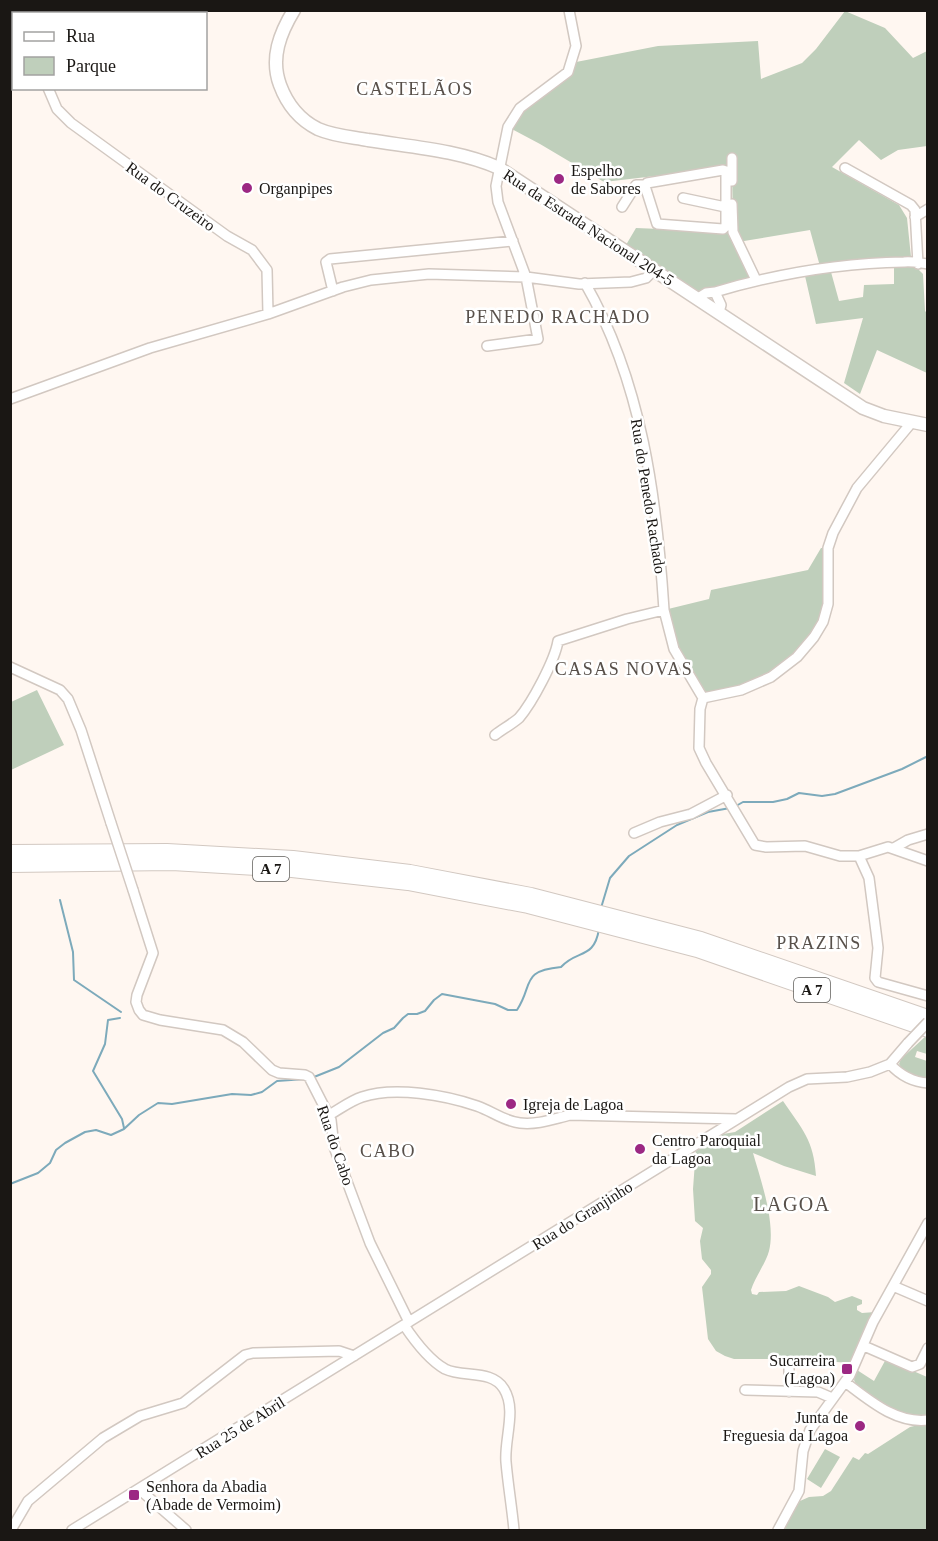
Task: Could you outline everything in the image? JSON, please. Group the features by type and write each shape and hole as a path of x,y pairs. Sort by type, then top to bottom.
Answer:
{"highway":[{"name":"A 7","path":"10,852 167,851 293,858 410,872 530,900 699,945 927,1017"},
{"name":"A 7","path":"10,865 172,863 292,870 530,900"},
{"name":"A 7","path":"699,945 927,1030"}],"main road":[{"name":"Rua da Estrada Nacional 204-5","path":"294,10 279,40 277,74 289,103 306,121 329,133 463,156 499,168 863,408 877,414 927,425"}],"street":[{"path":"487,346 538,339 526,277 498,202 496,186 508,128 520,108 568,72 576,46 569,10"},
{"name":"Rua do Cruzeiro","path":"49,90 57,109 71,123 227,236 252,250 267,270 268,314"},
{"path":"646,185 657,224 660,226 723,229 726,226 730,208 732,158"},
{"path":"845,168 907,202 915,210 927,273"},
{"path":"622,207 636,185 726,171 733,232 756,280"},
{"path":"683,198 730,208"},
{"path":"915,217 927,209"},
{"path":"333,291 326,262 330,259 513,242"},
{"path":"698,298 706,293 756,280 860,264 924,262"},
{"path":"10,399 150,348 268,314 371,280 429,274 526,277 585,284 631,282 646,278 654,270"},
{"name":"Rua do Penedo Rachado","path":"585,284 615,342 644,441 662,564 664,610 674,649 702,698"},
{"path":"715,292 721,305 719,312"},
{"path":"912,422 857,488 833,533 828,548 828,604 823,622 814,637 797,657 771,677 741,690 702,698 699,748 706,764 752,841 760,847 805,846 833,855 859,856 885,847 894,848 927,861"},
{"path":"495,735 518,718 543,680 557,651 558,641 664,610"},
{"name":"Rua do Cabo","path":"10,667 60,690 68,699 81,730 153,953 137,995 136,1002 139,1010 148,1018 224,1030 251,1048 272,1070 309,1077 329,1115 333,1126 334,1147 370,1243 406,1324 429,1355 443,1368 492,1378 500,1383 506,1392 510,1412 506,1460 514,1530"},
{"path":"634,834 660,822 729,800"},
{"path":"894,848 908,840 927,834"},
{"path":"859,856 869,878 878,948 875,978 878,982 927,996"},
{"path":"927,1022 890,1064 903,1075 915,1081 927,1083"},
{"name":"Rua do Granjinho","path":"406,1324 801,1081 812,1078 847,1077 870,1072 890,1064"},
{"path":"329,1115 366,1096 409,1092 477,1106 497,1116 521,1123 551,1121 570,1115 736,1119"},
{"path":"778,1530 800,1491 806,1440 832,1398 845,1382 864,1346 873,1322 927,1223"},
{"path":"893,1286 927,1301"},
{"name":"Rua 25 de Abril","path":"72,1530 406,1324"},
{"path":"864,1346 912,1367 920,1364 927,1348"},
{"path":"11,1530 28,1501 103,1438 140,1416 183,1403 245,1355 339,1351 354,1356"},
{"path":"789,1366 789,1392"},
{"path":"845,1382 898,1417 911,1421 927,1420"},
{"path":"745,1390 818,1392 832,1398"},
{"path":"140,1489 186,1530"}],"green space":[{"path":"845,11 885,28 913,58 927,51 927,146 898,150 881,160 859,140 832,167 899,205 907,218 911,257 821,270 810,230 738,242 756,280 702,295 623,250 636,228 733,232 732,167 604,182 508,127 520,108 571,63 658,46 758,41 761,79 802,63 816,49"},
{"path":"894,266 915,266 923,274 927,313 927,373 877,350 860,394 844,383 863,318 816,324 805,276 831,272 839,301 863,297 864,285 894,284"},
{"path":"821,548 828,548 828,604 814,637 771,677 703,698 674,649 664,610 709,599 711,590 808,570"},
{"path":"37,690 64,745 11,770 11,702"},
{"path":"927,1035 927,1054 917,1051 915,1057 927,1061 927,1078 907,1073 899,1064 901,1059"},
{"path":"783,1101 810,1144 816,1176 753,1153 767,1202 771,1240 767,1256 751,1290 752,1294 786,1291 799,1286 835,1302 852,1296 862,1300 857,1310 862,1313 875,1312 851,1363 794,1359 734,1359 716,1351 708,1339 702,1287 711,1274 711,1270 702,1259 700,1241 703,1228 695,1221 693,1189 696,1148 717,1135 735,1132"},
{"path":"886,1359 927,1377 927,1416 917,1417 899,1413 881,1404 857,1387 854,1380 857,1370 874,1381"},
{"path":"927,1423 927,1529 782,1530 800,1501 809,1497 823,1496 831,1491 853,1457 859,1460 865,1453 868,1454 910,1427"},
{"path":"825,1449 840,1457 821,1488 807,1479"}],"waterway":[{"path":"736,806 743,802 773,802 799,793 822,796 835,794 902,769 928,756"},
{"path":"601,908 610,878 629,856 677,825 708,812 730,808"},
{"path":"60,900 73,952 74,980 121,1012"},
{"path":"314,1077 339,1067 383,1033 394,1028 408,1014 425,1011 442,994 495,1004 508,1010 517,1010 534,976 539,972 561,967 567,961 589,950 597,939 599,929"},
{"path":"120,1018 108,1020 105,1044 93,1071 122,1119 124,1128"},
{"path":"10,1184 38,1173 50,1163 56,1150 85,1132 96,1130 111,1135 124,1129 139,1115 158,1103 172,1104 232,1094 251,1095 262,1092 277,1081 305,1079"}],"place":[{"name":"Espelho de Sabores","path":"559,179"},
{"name":"Organpipes","path":"247,188"},
{"name":"Igreja de Lagoa","path":"511,1104"},
{"name":"Centro Paroquial da Lagoa","path":"640,1149"},
{"name":"Sucarreira (Lagoa)","path":"847,1369"},
{"name":"Junta de Freguesia da Lagoa","path":"860,1426"},
{"name":"Senhora da Abadia (Abade de Vermoim)","path":"134,1495"}],"district":[{"name":"CASTELÃOS","path":"415,89"},
{"name":"PENEDO RACHADO","path":"558,317"},
{"name":"CASAS NOVAS","path":"624,669"},
{"name":"PRAZINS","path":"819,943"},
{"name":"CABO","path":"388,1151"},
{"name":"LAGOA","path":"792,1204"}]}
